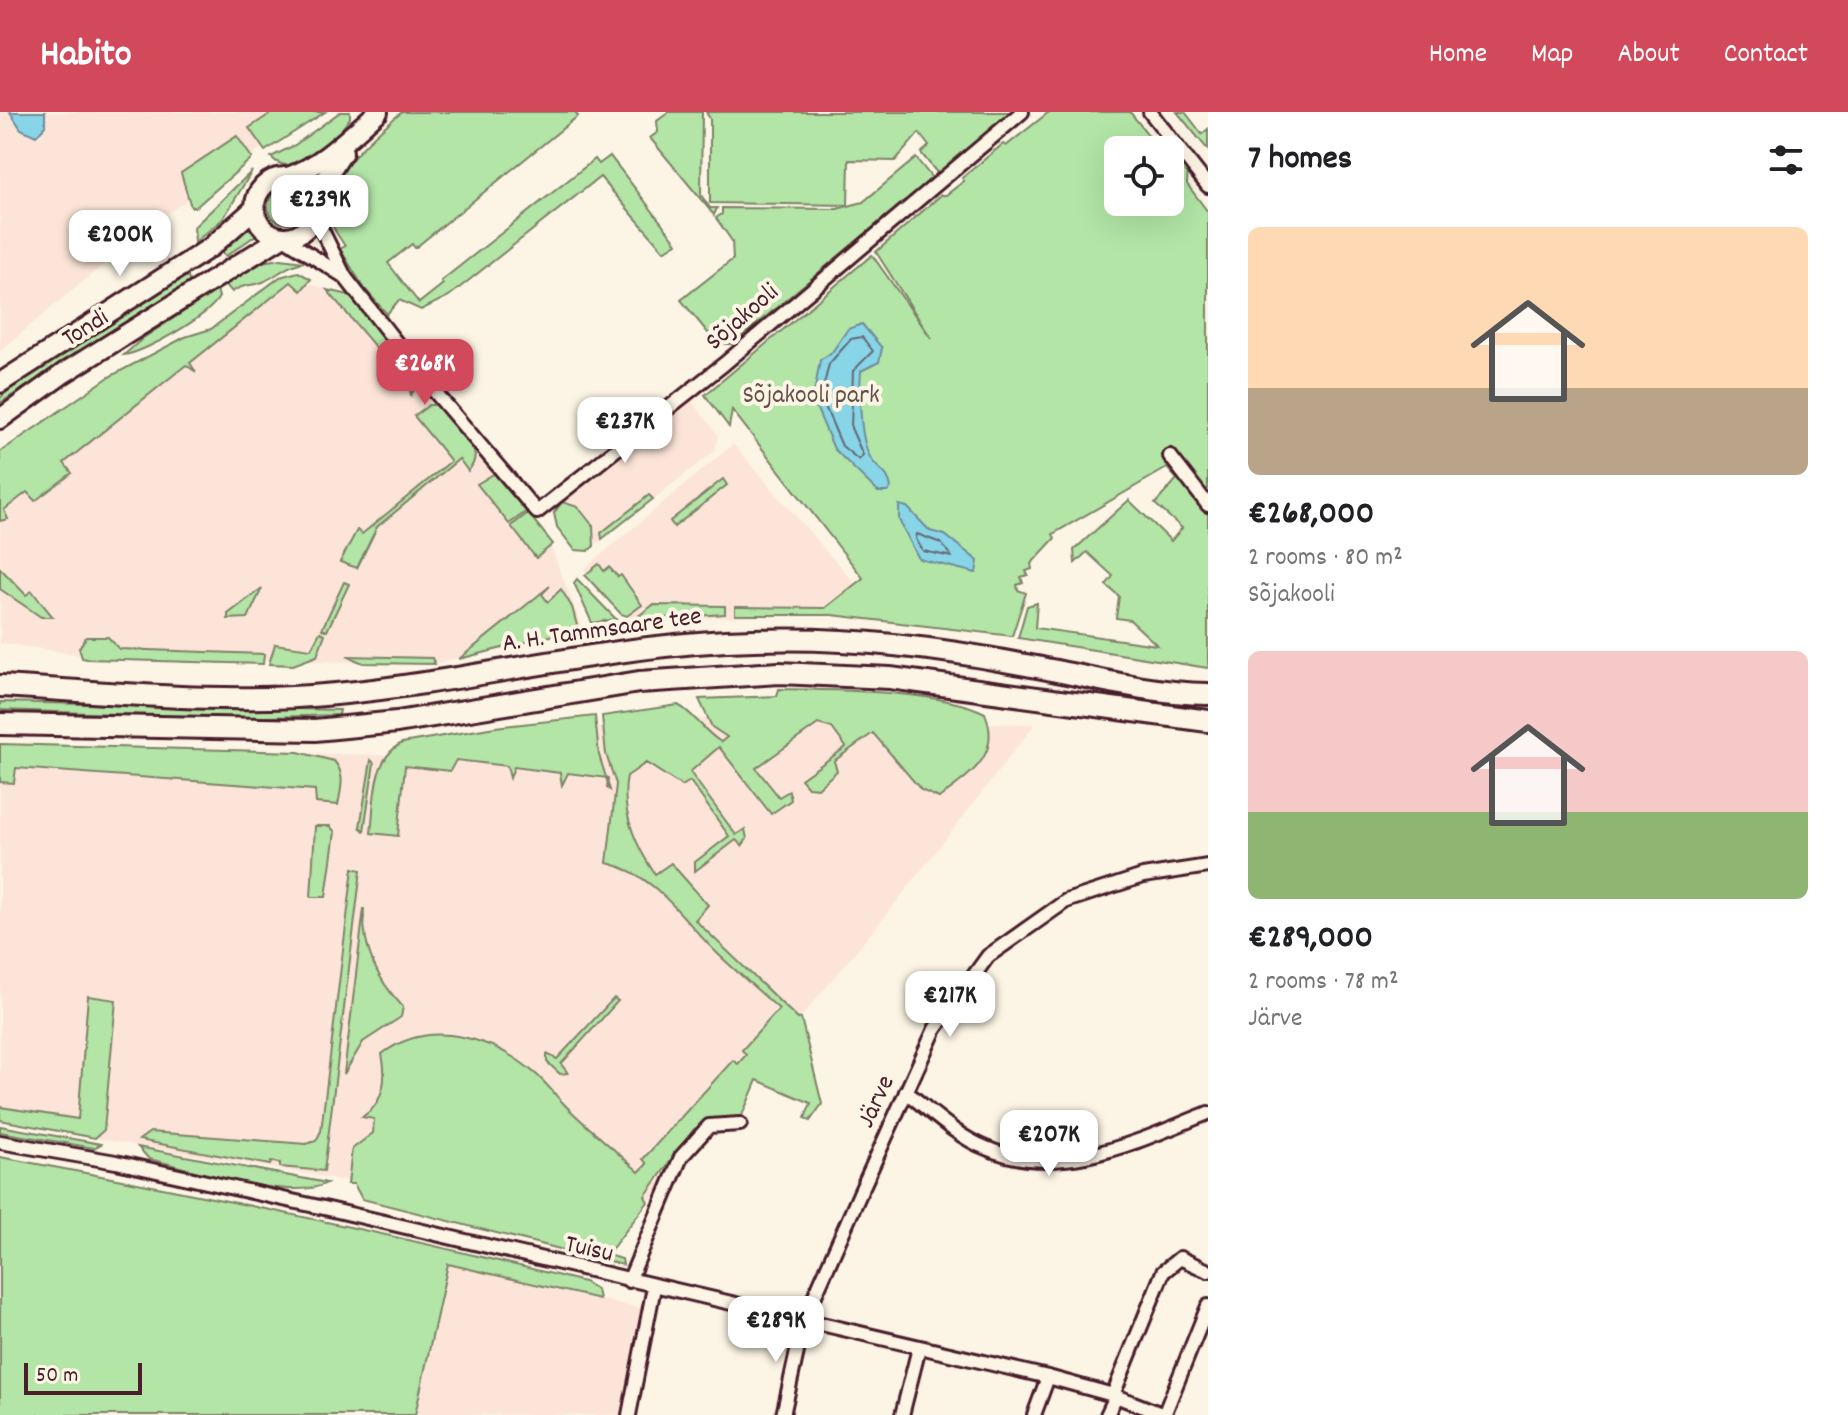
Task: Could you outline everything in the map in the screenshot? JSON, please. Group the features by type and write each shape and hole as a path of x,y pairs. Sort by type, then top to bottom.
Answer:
{"main road":[{"name":"A. H. Tammsaare tee","path":"0,686 270,697 332,695 639,649 754,640 821,640 942,649 1094,680 1208,694"},
{"path":"0,724 315,730 397,722 639,682 779,673 890,678 1208,721"}],"street":[{"path":"350,136 322,185 315,210 299,233 282,237 264,228 255,208 264,186 321,162 339,142 378,112"},
{"name":"Sõjakooli","path":"315,210 345,277 430,386 537,512 724,364 1022,112"},
{"path":"1150,112 1208,186"},
{"path":"288,177 308,188 315,210"},
{"name":"Tondi","path":"0,383 211,247 255,208"},
{"name":"Sõjakooli","path":"282,237 345,277"},
{"name":"Tondi","path":"0,419 64,373 206,286 237,261 282,237"},
{"path":"1170,456 1208,505"},
{"name":"Järve","path":"783,1415 804,1320 935,1029 988,956 1066,901 1143,876 1208,866"},
{"path":"906,1092 985,1148 1028,1161 1085,1158 1208,1113"},
{"path":"629,1281 681,1157 709,1126 740,1124"},
{"name":"Tuisu","path":"0,1142 162,1172 1048,1377 1114,1395 1164,1415"},
{"path":"1107,1415 1163,1272 1180,1258 1208,1271"},
{"path":"629,1415 654,1287"},
{"path":"1164,1415 1208,1306"},
{"path":"902,1415 919,1348"},
{"path":"1034,1415 1048,1377"}],"shaded area":[{"path":"0,112 314,112 148,227 0,351"},
{"path":"292,277 341,295 549,542 581,625 435,664 88,656 0,643 0,471"},
{"path":"690,399 718,435 715,451 587,551 567,540 550,511"},
{"path":"733,444 858,587 830,613 647,620 622,614 584,569"},
{"path":"671,718 1035,724 895,904 648,1202 398,1061 354,1182 0,1122 0,747 384,755"},
{"path":"448,1264 644,1309 622,1415 415,1415"}],"green space":[{"path":"273,112 325,112 265,151 249,128"},
{"path":"340,112 350,112 350,118 315,155 292,165 281,164 271,157 295,145"},
{"path":"402,112 575,112 578,116 415,248 412,244 388,263 419,303 443,284 441,281 595,159 599,164 610,156 677,243 664,251 600,177 449,296 421,310 399,300 387,314 364,288 340,249 345,246 331,222 329,203 342,173 353,158"},
{"path":"669,112 702,112 701,195 710,208 717,208 714,215 650,138 658,132 657,121"},
{"path":"706,112 1010,112 938,174 921,153 929,146 919,133 895,161 849,160 848,205 710,203 710,119"},
{"name":"Sõjakooli park","path":"1049,112 1130,112 1149,136 1104,136 1104,216 1184,216 1184,167 1188,170 1187,184 1208,212 1208,489 1198,498 1208,508 1208,668 1018,638 1027,606 1037,603 1035,628 1157,645 1130,620 1116,618 1119,596 1106,585 1113,576 1087,552 1075,563 1074,550 1129,500 1171,541 1182,528 1155,504 1177,479 1167,468 1053,534 1055,538 1031,564 1032,569 1026,571 1028,575 1021,577 1023,583 1017,585 1018,590 1026,593 1012,636 832,615 735,615 735,607 825,608 863,578 732,410 729,427 705,395 872,255 931,338 876,252 941,195 946,195 964,181 962,178 1003,144 1006,146"},
{"path":"1177,112 1185,112 1202,134 1208,129 1208,150"},
{"path":"237,136 252,158 196,207 191,207 181,173"},
{"path":"916,158 932,178 733,344 717,344 681,300 733,259 732,241 716,218 722,214 722,208 837,209 863,202"},
{"path":"252,171 223,219 195,242 194,227"},
{"path":"285,189 297,194 302,206 297,218 285,223 273,218 268,206 273,194"},
{"path":"249,226 256,235 226,256 223,254 222,250"},
{"path":"281,259 304,262 263,282 232,292 225,284 261,262"},
{"path":"298,272 311,279 301,291 291,282 190,363 196,372 186,365 64,463 72,473 35,501 27,492 4,510 8,519 0,521 0,452 109,377 185,337 211,329 280,277"},
{"path":"187,276 190,282 0,403 0,398 44,364"},
{"path":"217,290 219,297 203,314 146,348 124,355 143,338"},
{"path":"327,290 349,295 415,374 417,385 411,395 409,387"},
{"path":"429,405 437,405 460,427 472,444 474,462 468,471 459,459 377,527 357,568 340,562 357,530 362,534 451,461 414,416"},
{"path":"495,473 527,511 509,524 477,484"},
{"path":"723,479 727,485 674,527 670,521"},
{"path":"649,495 653,499 602,539 601,533"},
{"path":"562,502 578,507 593,526 594,546 588,551 575,550 557,527 554,513"},
{"path":"528,513 553,544 536,558 511,526"},
{"path":"599,564 604,571 609,567 618,577 621,575 642,605 627,616 621,614 585,575"},
{"path":"0,568 26,595 32,591 53,617 41,617 0,589"},
{"path":"577,579 616,619 592,623 574,583"},
{"path":"344,582 349,584 327,631 322,629"},
{"path":"550,586 542,594 548,602 561,589 572,607 578,629 459,659"},
{"path":"262,588 248,618 228,619 228,614"},
{"path":"653,605 725,606 725,614 633,620"},
{"path":"320,632 325,634 317,656 293,665 269,664 275,644 311,649"},
{"path":"86,637 108,637 119,649 264,654 263,664 87,659 82,658 79,648"},
{"path":"347,656 432,658 435,664 363,663"},
{"path":"779,689 885,693 942,700 985,713 989,728 989,741 980,763 939,798 921,790 873,733 834,761 837,771 818,788 808,787 801,779 846,747 832,728 818,724 756,768 779,797 789,791 791,800 771,814 719,747 690,772 736,835 745,829 747,839 742,846 736,840 695,871 695,862 729,836 690,781 682,786 646,763 627,776 626,802 631,828 655,874 671,863 708,905 695,920 798,1019 801,1018 822,1104 810,1121 805,1118 811,1103 757,1080 740,1120 694,1129 645,1196 648,1202 607,1255 622,1259 623,1265 362,1199 354,1184 348,1184 352,1149 373,1133 374,1119 362,1117 380,1097 384,1072 382,1054 401,1043 421,1036 441,1035 482,1042 502,1051 537,1075 571,1111 639,1172 647,1164 643,1159 733,1060 738,1064 746,1055 742,1050 779,1009 719,955 655,888 641,877 607,863 616,784 606,754 602,716 678,705 721,742 727,737 712,727 699,699 777,696"},
{"path":"0,702 340,710 339,715 233,718 0,710"},
{"path":"595,716 599,755 606,778 568,773 562,785 560,773 514,767 510,778 507,766 456,760 450,771 405,766 398,836 371,833 376,782 385,760 402,743 495,727"},
{"path":"0,744 298,752 334,761 340,771 341,787 338,805 316,803 315,790 16,768 14,783 0,782"},
{"path":"371,760 374,763 364,831 360,827"},
{"path":"315,826 330,826 335,832 326,897 311,897"},
{"path":"353,868 361,870 324,1171 280,1167 280,1163 271,1162 270,1165 139,1140 150,1132 306,1144 316,1141 321,1131"},
{"path":"364,908 365,936 373,962 385,985 403,1007 401,1017 363,1042 344,1074"},
{"path":"88,996 116,1000 104,1130 95,1138 0,1120 0,1107 78,1119"},
{"path":"614,998 618,1001 561,1064 568,1073 560,1074 547,1062 547,1054 557,1059"},
{"path":"0,1126 101,1144 94,1148 0,1132"},
{"path":"138,1147 327,1183 311,1188 266,1187 149,1159"},
{"path":"0,1157 293,1215 512,1264 584,1282 597,1290 599,1299 448,1264 415,1415 0,1415"}],"water":[{"path":"10,112 45,112 45,126 36,136 21,129"},
{"path":"862,324 882,348 879,362 861,371 860,406 865,445 874,463 888,479 891,487 888,492 878,492 834,449 813,400 820,360 832,352 848,329"},
{"path":"899,505 907,507 930,531 945,535 978,561 976,573 919,559 899,520"}]}
